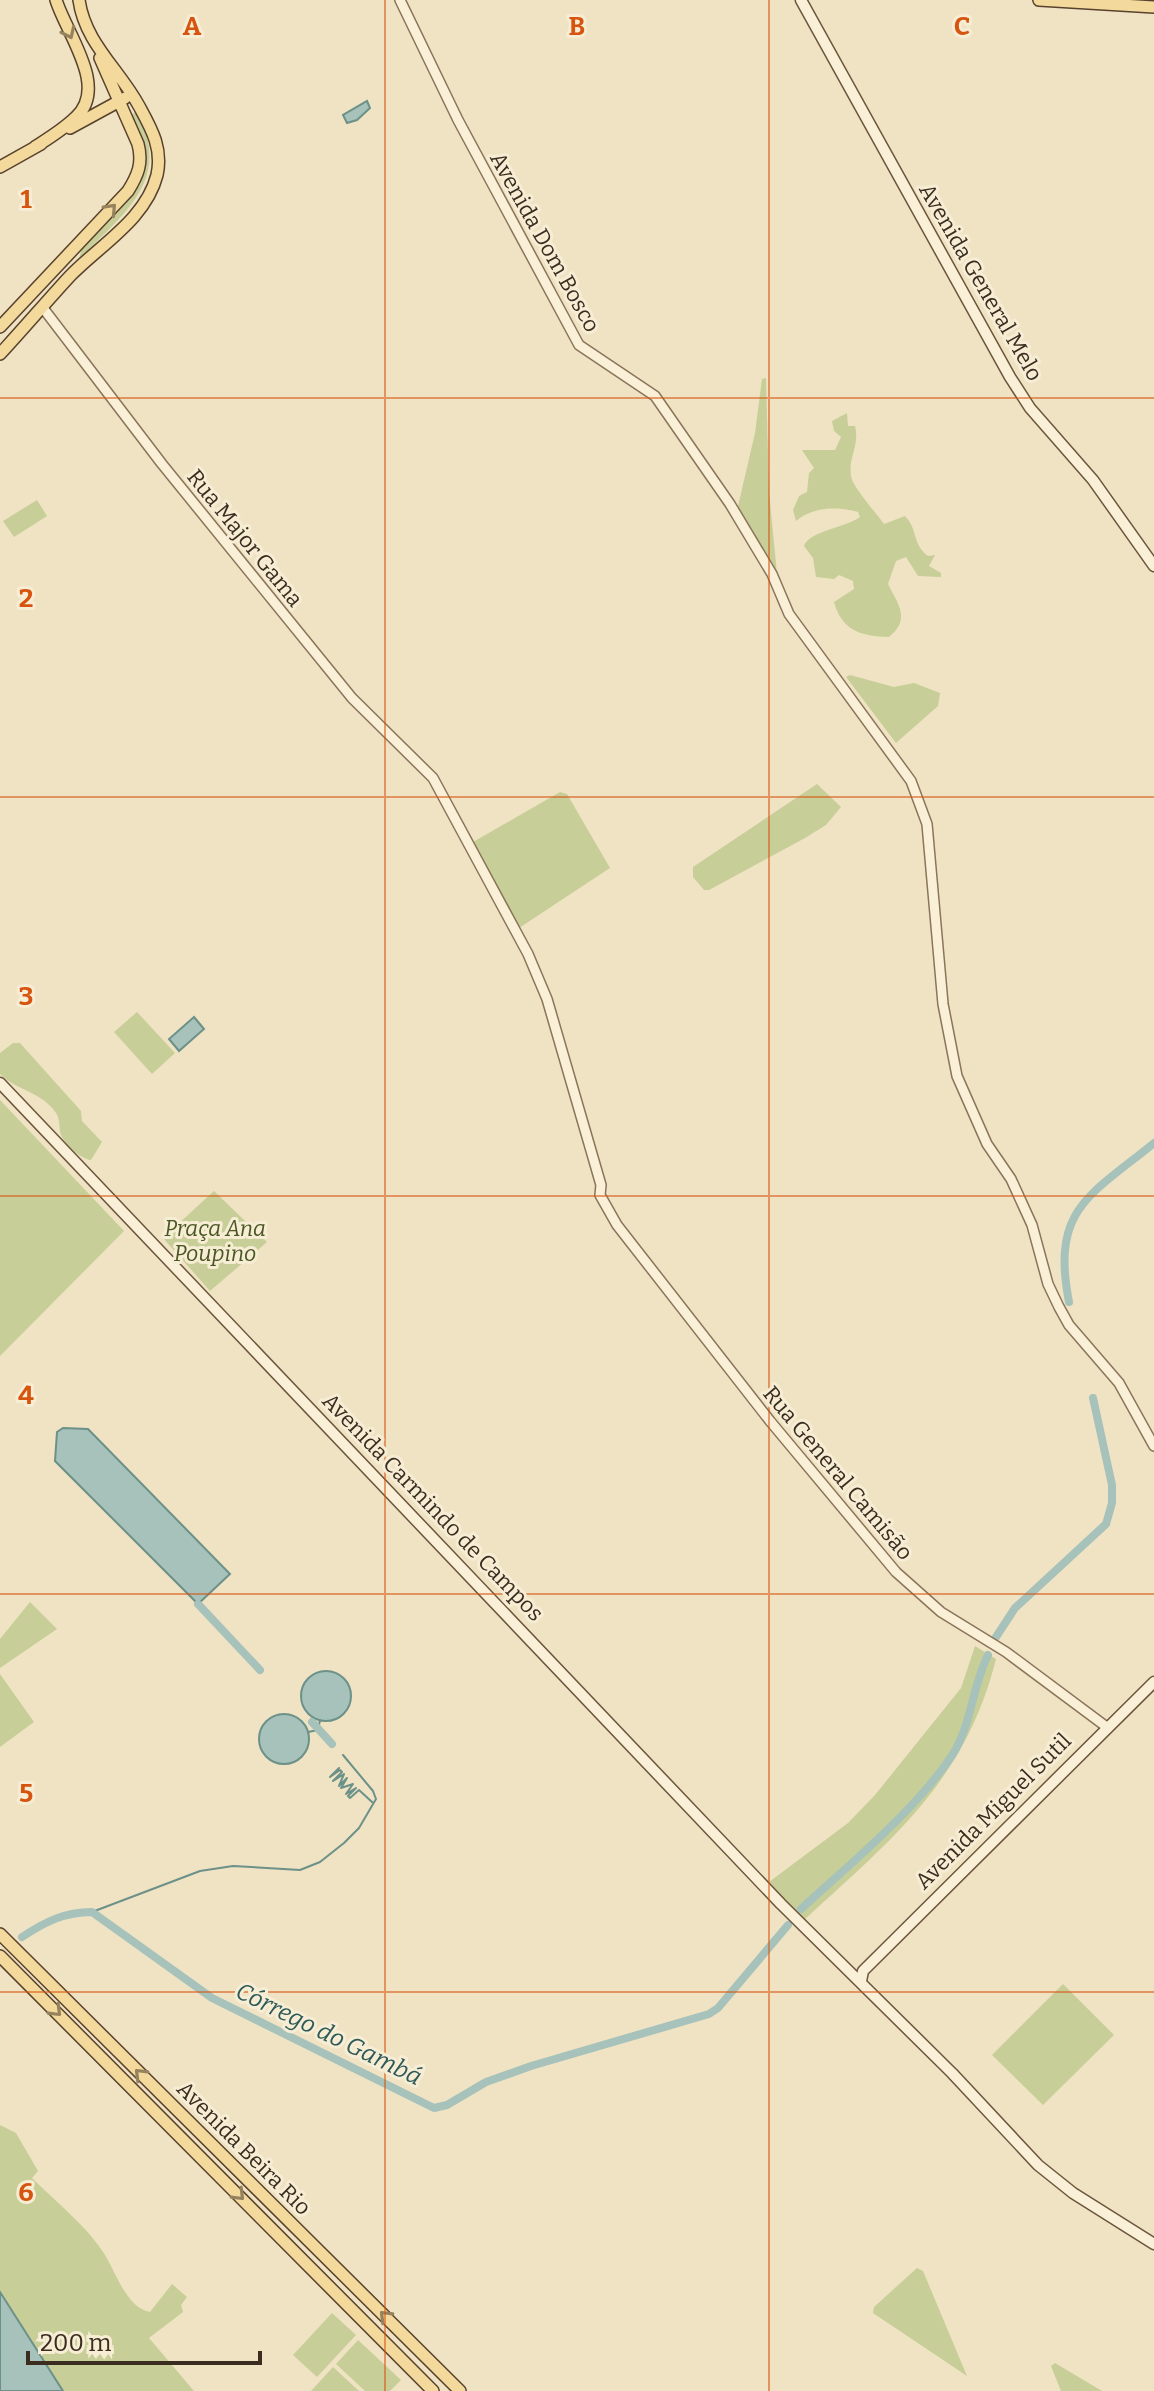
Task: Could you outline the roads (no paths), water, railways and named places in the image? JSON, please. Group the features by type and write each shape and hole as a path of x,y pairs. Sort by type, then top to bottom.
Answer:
{"main road":[{"path":"0,327 79,244 137,176 142,157 91,39 79,0"},
{"path":"1039,0 1154,7"},
{"path":"35,147 77,117 88,93 88,74 56,3"},
{"name":"Avenida General Melo","path":"804,3 1010,377 1030,408 1093,480 1154,566"},
{"path":"0,354 71,276 136,213 156,176 159,152 156,141 133,95 91,39"},
{"path":"0,167 133,95"},
{"path":"71,276 79,244"},
{"name":"Avenida Carmindo de Campos","path":"0,1083 865,1992 952,2073 1038,2165 1073,2193 1154,2244"},
{"name":"Avenida Miguel Sutil","path":"862,1976 1154,1682"},
{"name":"Avenida Beira Rio","path":"0,1934 460,2391"},
{"name":"Avenida Beira Rio","path":"0,1956 433,2391"},
{"path":"843,1966 862,1976 865,1992"},
{"name":"Avenida Carmindo de Campos","path":"862,1976 876,1999"},
{"path":"392,2351 398,2343 411,2342"}],"street":[{"name":"Avenida Dom Bosco","path":"400,0 458,120 579,345 655,396 730,504 772,574 789,614 911,781 927,824 943,1004 957,1076 987,1144 1011,1179 1032,1225 1048,1284 1059,1307 1069,1325 1119,1383 1154,1446"},
{"name":"Rua Major Gama","path":"43,308 162,464 352,698 433,778 533,965 547,999 601,1185"},
{"name":"Rua General Camisão","path":"601,1185 600,1195 617,1225 770,1421 896,1572 941,1612 1006,1652 1108,1728"}],"water":[{"path":"367,101 370,108 357,120 347,123 343,115"},
{"path":"194,1017 204,1029 179,1051 169,1039"},
{"path":"63,1428 88,1429 230,1574 198,1604 55,1461 57,1432"},
{"path":"326,1671 344,1678 351,1696 344,1714 326,1721 308,1714 301,1696 308,1678"},
{"path":"284,1714 302,1721 309,1739 302,1757 284,1764 266,1757 259,1739 266,1721"},
{"path":"0,2292 63,2391 0,2391"}],"waterway":[{"name":"Córrego do Gambá","path":"1069,1302 1066,1245 1071,1225 1080,1208 1111,1177 1154,1143"},
{"name":"Córrego do Gambá","path":"996,1637 1015,1608 1106,1524 1112,1503 1112,1485 1093,1398"},
{"path":"198,1604 260,1670"},
{"name":"Córrego do Gambá","path":"801,1909 882,1835 921,1795 953,1754 988,1655"},
{"path":"308,1732 318,1730 320,1720"},
{"path":"312,1722 332,1744"},
{"path":"92,1912 200,1871 233,1866 300,1870 320,1862 359,1828 376,1799 373,1791 343,1755"},
{"path":"339,1768 330,1777 340,1770 342,1772 333,1781 344,1774 339,1786 347,1778 341,1788 353,1784 346,1794 356,1788 348,1796 350,1798 359,1790 372,1802"},
{"name":"Córrego do Gambá","path":"22,1937 55,1919 92,1912 212,1998 434,2108 447,2105 486,2082 531,2066 709,2014 718,2008 788,1925"}],"park label":[{"name":"Praça Ana Poupino","path":"215,1240"}]}
